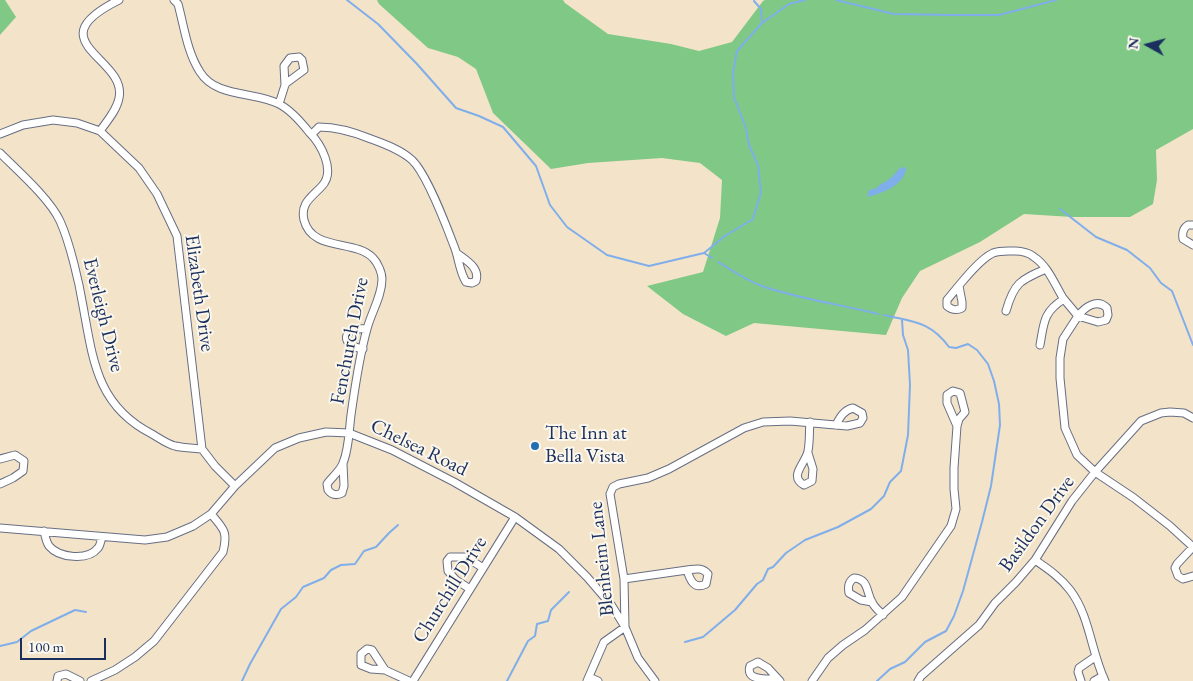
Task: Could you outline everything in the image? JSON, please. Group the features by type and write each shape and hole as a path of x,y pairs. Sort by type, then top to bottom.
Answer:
{"street":[{"path":"100,131 111,117 120,97 118,85 110,70 86,44 83,34 86,23 106,6 119,0"},
{"name":"Fenchurch Drive","path":"174,0 178,4 193,58 201,74 214,85 229,91 279,104 312,134 325,157 327,176 324,185 311,196 303,212 304,222 312,234 325,242 361,251 374,259 378,264 382,277 380,290 362,349 343,464"},
{"path":"279,104 285,85"},
{"name":"Elizabeth Drive","path":"0,134 23,125 53,120 77,123 100,131 139,168 157,194 177,236 202,448"},
{"path":"312,134 319,127 345,130 398,150 413,160 429,189 458,254"},
{"name":"Everleigh Drive","path":"0,153 40,194 60,220 68,242 84,306 90,346 106,391 128,420 141,429 174,446 202,448"},
{"path":"1193,225 1188,225 1184,228 1182,235 1186,241 1193,245"},
{"path":"959,286 992,254 1004,250 1020,251 1034,256 1046,269 1064,299 1078,316 1063,338 1060,358 1065,428 1071,442 1078,455 1094,472 1141,504 1170,526 1193,547 1175,568 1178,576 1183,579 1193,576"},
{"path":"1006,311 1016,286 1029,276 1046,269"},
{"path":"1040,346 1044,320 1053,306 1064,299"},
{"path":"362,349 352,347 348,342 347,336 350,331 356,328 367,329"},
{"name":"Basildon Drive","path":"918,681 921,676 979,625 995,603 1035,560 1072,501 1094,472 1141,421 1160,413 1170,412 1184,413 1193,418"},
{"name":"Blenheim Lane","path":"625,627 624,579 610,494 613,487 648,478 669,469 744,428 763,422 790,421 836,425"},
{"path":"808,453 810,422"},
{"path":"812,681 828,658 902,597 935,552 954,519 956,510 954,468 957,426"},
{"name":"Chelsea Road","path":"0,528 145,540 167,537 193,526 211,514 235,486 276,448 299,438 326,432 349,433 392,450 454,482 515,517 559,549 612,606 625,627 638,658 655,681"},
{"path":"202,448 215,466 235,486"},
{"path":"0,459 15,456 24,462 23,471 0,484"},
{"path":"91,681 116,670 154,641 223,552 226,537 223,528 211,514"},
{"name":"Churchill Drive","path":"411,681 515,517"},
{"path":"44,531 49,546 57,552 72,556 87,555 98,548 102,537"},
{"path":"470,589 456,580 448,571 447,561 450,557 466,557 483,568"},
{"path":"1035,560 1056,575 1071,591 1080,607 1095,657 1104,679 1094,681"},
{"path":"624,579 687,570"},
{"path":"872,602 883,614"},
{"path":"598,681 588,679 604,642 625,627"},
{"path":"1081,681 1078,672 1079,668 1095,657"},
{"path":"384,670 411,681"},
{"path":"57,681 58,676 66,674 80,681"}],"green space":[{"path":"0,0 5,0 16,17 0,35"},
{"path":"377,0 563,0 608,34 671,44 699,51 732,42 765,0 1193,0 1193,129 1156,150 1157,180 1153,204 1130,217 1072,217 1024,214 980,242 920,271 902,298 886,335 754,323 726,336 683,314 647,286 703,272 720,218 722,180 700,163 662,158 588,163 551,169 493,113 476,69 458,57 428,48 379,4"}],"water":[{"path":"902,167 906,168 905,174 897,184 879,194 867,197 869,190 877,188 880,184 890,179"}],"waterway":[{"path":"347,0 378,24 456,108 503,127 536,166 550,205 567,227 607,255 649,266 704,253 725,236 753,219 761,192 758,165 749,145 746,128 734,97 733,72 737,51 762,23 789,4 805,0"},
{"path":"836,0 894,14 949,15 999,15 1056,0"},
{"path":"754,1 761,9 762,23"},
{"path":"1060,209 1096,237 1127,250 1150,268 1161,283 1172,291 1193,345"},
{"path":"704,253 712,258"},
{"path":"718,262 744,278 762,286 878,314"},
{"path":"877,681 890,669 905,662 925,642 946,631 954,616 963,591 991,486 1000,425 999,404 994,381 988,364 977,350 968,344 956,348 949,347 942,338 928,327 912,321 884,315"},
{"path":"685,642 703,637 735,610 757,584 763,580 768,569 773,567 786,553 805,540 838,527 871,509 884,496 890,482 901,471 908,435 910,385 908,350 903,335 902,320"},
{"path":"242,681 281,609 296,597 303,587 324,578 331,570 341,565 355,564 364,551 376,547 398,525"},
{"path":"507,681 528,641 535,636 537,624 548,621 551,610 569,592"},
{"path":"0,646 17,642 31,631 75,610 86,612"}],"place":[{"name":"The Inn at Bella Vista","path":"535,446"}]}
